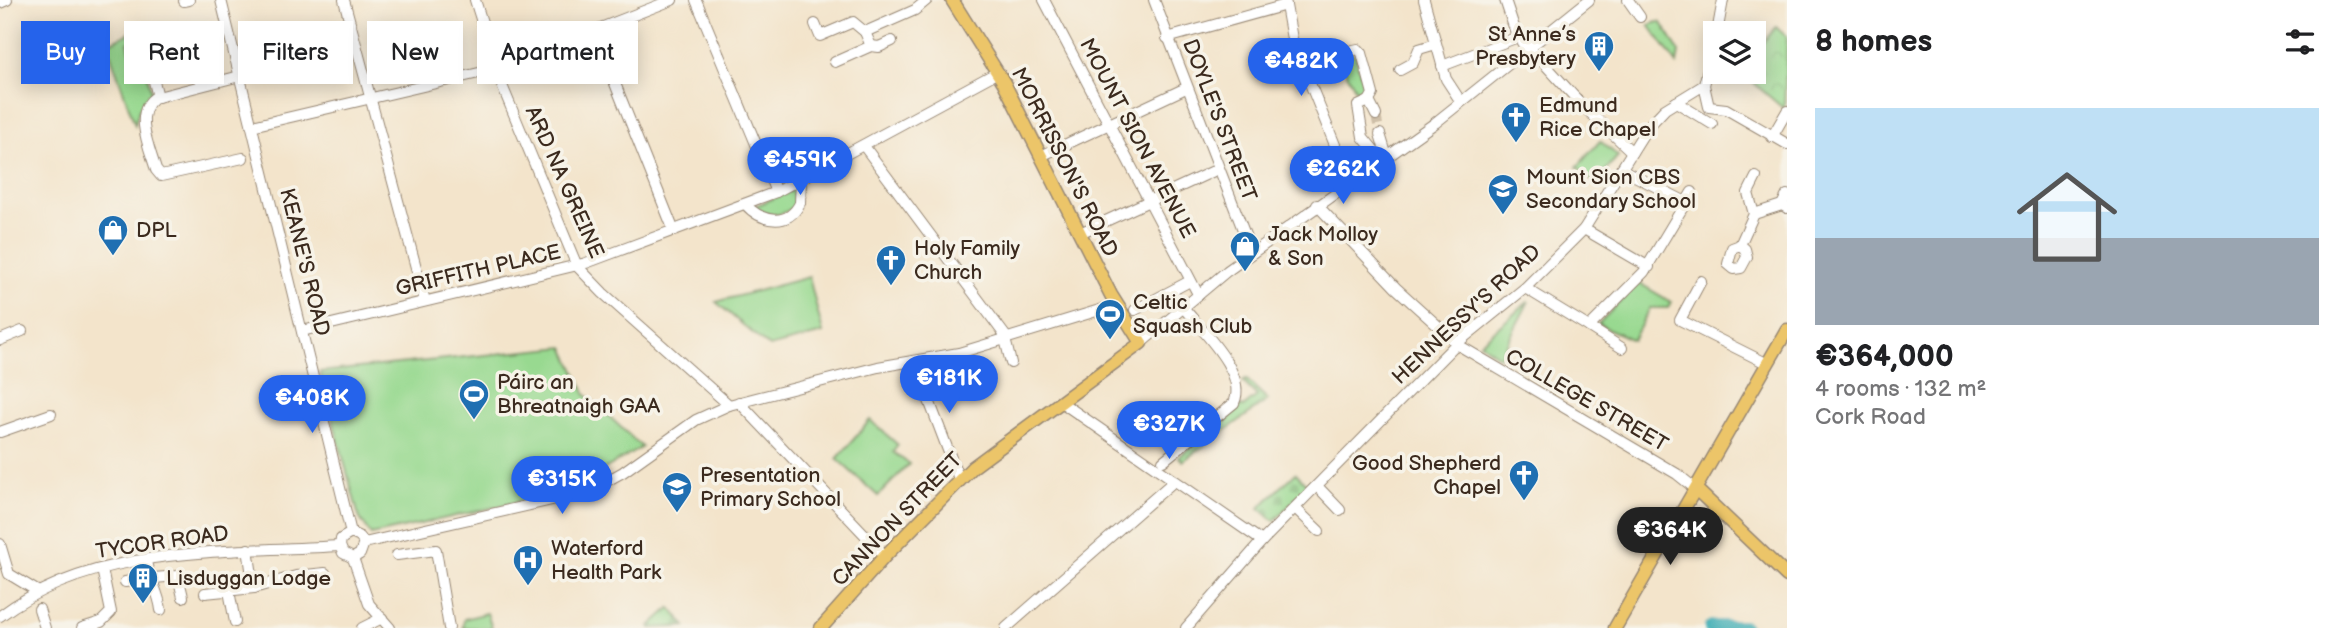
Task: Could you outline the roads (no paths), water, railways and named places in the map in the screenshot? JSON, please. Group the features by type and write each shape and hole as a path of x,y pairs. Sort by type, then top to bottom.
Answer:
{"main road":[{"name":"MORRISSON'S ROAD","path":"952,0 998,72 1116,305 1141,343"},
{"path":"1615,628 1787,330"},
{"name":"CANNON STREET","path":"821,628 959,479 992,451 1141,343"},
{"path":"1697,490 1787,576"}],"street":[{"path":"0,3 7,0"},
{"name":"KEANE'S ROAD","path":"222,0 238,68"},
{"path":"345,0 425,301"},
{"name":"ARD NA GREINE","path":"475,0 481,21"},
{"path":"619,21 672,0"},
{"path":"696,0 776,192"},
{"path":"865,32 915,10 927,0"},
{"name":"MOUNT SION AVENUE","path":"1044,0 1198,294"},
{"name":"DOYLE'S STREET","path":"1153,0 1252,253"},
{"path":"1423,0 1442,66 1450,87 1461,102"},
{"path":"1505,0 1518,37 1632,152"},
{"path":"1141,343 1198,294 1461,102 1589,0"},
{"path":"1628,0 1640,17"},
{"path":"1719,21 1723,0"},
{"path":"1167,38 1286,2 1292,40 1350,182"},
{"path":"815,24 820,36 853,22 865,32 871,46"},
{"path":"1442,66 1518,37"},
{"path":"835,62 871,46 879,47 892,41"},
{"path":"1400,70 1413,63 1419,49 1436,44"},
{"path":"1317,58 1358,49 1362,53 1373,94 1370,101 1358,106 1363,137 1385,158"},
{"name":"GRIFFITH PLACE","path":"302,331 577,267 674,231 776,192 998,72"},
{"path":"252,126 477,74"},
{"path":"238,77 158,97 147,105 143,119 159,176 165,177 243,158"},
{"path":"155,84 158,97"},
{"name":"KEANE'S ROAD","path":"242,84 351,533"},
{"name":"ARD NA GREINE","path":"502,84 577,267 603,293 734,403 885,556"},
{"path":"615,84 674,231"},
{"path":"1704,85 1709,107 1726,109 1787,145"},
{"name":"HENNESSY'S ROAD","path":"1186,628 1262,541 1457,343 1525,288 1584,229 1656,117 1704,85"},
{"path":"1041,156 1186,88"},
{"path":"1370,101 1376,115"},
{"path":"1676,102 1712,124"},
{"path":"1772,137 1787,111"},
{"path":"1380,134 1385,158"},
{"path":"864,146 1006,338 1011,363"},
{"path":"1080,233 1218,169"},
{"path":"1589,327 1648,267 1689,197 1621,169"},
{"path":"1740,245 1754,214 1748,193 1756,177"},
{"path":"745,204 761,218 785,218 800,203 802,179"},
{"path":"1754,214 1785,203"},
{"name":"COLLEGE STREET","path":"1317,205 1396,288 1457,343 1504,374 1677,474 1697,490"},
{"path":"1584,229 1648,267"},
{"path":"1135,310 1190,281"},
{"path":"1700,281 1680,320 1768,364"},
{"path":"1525,288 1622,348"},
{"path":"364,543 587,492 623,472 696,420 734,403 959,353 1098,313 1116,305"},
{"path":"1163,461 1234,403 1238,395 1235,373 1183,307"},
{"path":"0,340 22,331"},
{"path":"914,361 959,479"},
{"path":"1061,402 1262,541"},
{"path":"0,432 51,414"},
{"path":"1006,628 1173,482"},
{"path":"1317,486 1340,510"},
{"path":"1295,508 1320,531"},
{"path":"353,558 363,551 364,543 360,537 351,533 341,539 343,554 353,558 366,597 390,628"},
{"path":"0,544 9,574 37,591"},
{"name":"TYCOR ROAD","path":"0,616 37,591 62,579 102,569 248,549 340,546"},
{"path":"248,549 254,588"},
{"path":"397,555 436,550 449,628"},
{"path":"146,561 148,575 158,590 161,610"},
{"path":"82,628 102,622 111,612 102,569"},
{"path":"205,593 254,588 296,576 325,573"},
{"path":"125,582 144,579 148,575"},
{"path":"148,575 154,578 178,576 183,597"},
{"path":"229,591 235,622"},
{"path":"39,609 45,628"},
{"path":"363,628 382,618"}],"waterway":[{"path":"1712,628 1743,628"}],"tunnel":[{"path":"1376,115 1380,134"}],"place":[{"name":"St Anne’s Presbytery","path":"1599,73"},
{"name":"Edmund Rice Chapel","path":"1516,144"},
{"name":"Mount Sion CBS Secondary School","path":"1503,216"},
{"name":"DPL","path":"113,257"},
{"name":"Jack Molloy & Son","path":"1245,273"},
{"name":"Holy Family Church","path":"891,287"},
{"name":"Celtic Squash Club","path":"1110,341"},
{"name":"Páirc an Bhreatnaigh GAA","path":"474,421"},
{"name":"Good Shepherd Chapel","path":"1524,502"},
{"name":"Presentation Primary School","path":"677,514"},
{"name":"Waterford Health Park","path":"528,587"},
{"name":"Lisduggan Lodge","path":"143,605"}]}
